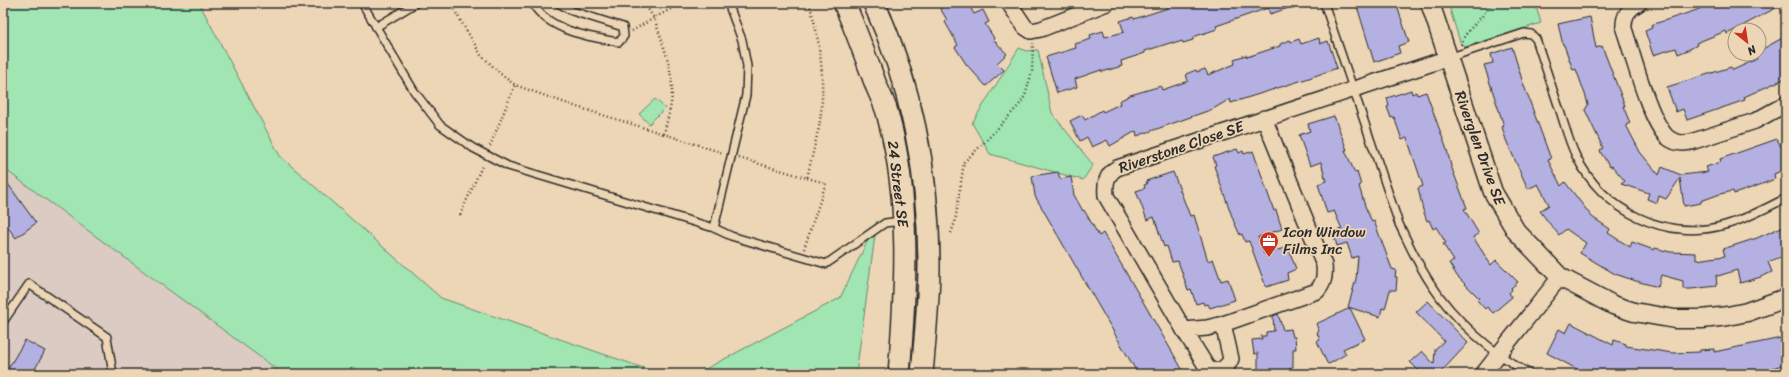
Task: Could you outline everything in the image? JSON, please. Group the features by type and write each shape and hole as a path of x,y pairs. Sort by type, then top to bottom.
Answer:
{"main road":[{"name":"24 Street SE","path":"844,3 888,116 898,167 904,221 904,308 899,374"},
{"name":"24 Street SE","path":"874,3 903,77 924,169 929,265 928,301 922,374"}],"street":[{"path":"1009,3 1025,27 1031,31 1041,29 1107,3"},
{"name":"Riverglen Drive SE","path":"1430,3 1454,56 1493,192 1516,231 1560,277 1612,305 1634,312 1675,319 1702,319 1728,316 1747,312 1786,298"},
{"path":"1639,3 1628,12 1624,22 1624,29 1645,94 1664,132 1670,139 1683,144 1691,142 1755,121 1786,104"},
{"name":"Riverstone Close SE","path":"1223,324 1231,359 1226,366 1216,371 1208,369 1203,363 1106,196 1106,179 1111,172 1118,168 1264,118 1454,56"},
{"name":"Riverstone Close SE","path":"1184,330 1207,328 1223,324 1317,291 1323,284 1325,274 1324,265 1264,118"},
{"path":"1483,374 1560,277"}],"lane":[{"path":"362,3 414,91 440,125 473,148 508,166 714,228 731,236 826,264 884,223 904,221"},
{"path":"376,27 416,3"},
{"path":"532,3 546,21 588,37 619,42 624,36 623,27 572,12 558,3"},
{"path":"714,228 746,95 747,66 742,40 728,3"},
{"path":"1324,3 1399,224 1416,259 1431,284 1443,300 1488,347 1510,363 1530,374"},
{"path":"1454,56 1524,33 1531,34 1536,39 1571,145 1585,173 1599,190 1610,200 1638,218 1656,225 1682,230 1705,229 1726,225 1786,198"},
{"path":"3,322 29,284 107,337 113,374"}],"path":[{"path":"450,3 481,55 515,85 577,107 726,154"},
{"path":"644,3 654,18 667,56 672,90 671,103 664,134"},
{"path":"624,36 682,3"},
{"path":"806,178 819,126 822,83 815,25 809,3"},
{"path":"1454,56 1462,41 1489,8 1490,3"},
{"path":"951,233 955,222 964,162 986,142 1020,104 1025,96 1032,72 1033,48 1031,31"},
{"path":"460,215 487,155 515,85"},
{"path":"745,160 826,183 802,257"}],"shaded area":[{"path":"3,168 283,374 3,374"}],"green space":[{"path":"3,3 199,3 280,156 441,298 661,374 283,374 3,168"},
{"path":"1448,3 1535,3 1541,23 1465,47 1460,42"},
{"path":"1019,48 1026,51 1038,50 1052,113 1093,165 1083,180 990,154 972,123"},
{"path":"655,99 665,108 649,124 639,114"},
{"path":"877,221 856,374 696,374 840,298"}],"building":[{"path":"937,3 968,3 974,14 983,10 989,22 985,24 994,38 993,39 1007,54 997,63 1004,70 986,86 966,64 955,47 958,45 945,22 947,20"},
{"path":"1167,3 1201,3 1202,6 1210,3 1298,3 1298,5 1270,14 1268,8 1216,26 1217,29 1193,37 1193,40 1173,44 1173,42 1145,51 1145,53 1121,61 1122,66 1102,72 1101,70 1075,79 1077,87 1057,93 1046,57 1076,48 1075,44 1091,39 1090,35 1103,31 1105,37 1124,32 1120,21 1133,17 1134,19 1168,8"},
{"path":"1356,3 1396,3 1409,42 1398,46 1400,53 1374,62"},
{"path":"1711,3 1785,3 1749,22 1727,22 1727,34 1726,31 1696,43 1697,45 1678,54 1676,48 1653,55 1645,31 1652,28 1651,25 1697,10"},
{"path":"1590,17 1596,48 1602,46 1625,106 1623,106 1630,123 1626,125 1640,152 1659,175 1662,167 1681,175 1708,172 1706,167 1721,162 1720,159 1777,139 1781,147 1786,145 1786,169 1774,174 1775,179 1757,186 1734,194 1733,191 1720,194 1701,201 1701,203 1684,206 1680,178 1666,199 1659,196 1657,203 1647,199 1649,193 1621,184 1625,181 1612,166 1610,167 1601,153 1600,150 1603,148 1585,110 1588,105 1586,97 1576,69 1573,70 1563,45 1558,24"},
{"path":"1786,36 1786,78 1744,97 1745,100 1687,120 1683,109 1676,112 1667,87 1731,67 1733,70 1750,62 1767,62 1767,47"},
{"path":"1319,38 1320,44 1328,41 1337,68 1231,103 1230,99 1213,109 1137,136 1136,131 1110,146 1107,140 1092,147 1087,137 1080,141 1070,121 1082,115 1085,120 1102,110 1103,112 1120,104 1119,101 1127,96 1161,86 1162,90 1188,81 1186,74 1196,70 1197,72 1205,69 1208,75 1235,64 1234,59 1246,55 1247,57 1280,46 1280,44 1290,40 1291,42 1299,39 1301,44"},
{"path":"1512,47 1523,83 1551,159 1548,160 1561,186 1565,182 1592,217 1610,229 1608,233 1630,247 1632,242 1654,250 1655,248 1670,252 1696,253 1696,260 1725,256 1723,249 1757,238 1786,225 1786,255 1768,262 1772,272 1761,277 1740,283 1737,270 1718,276 1716,275 1717,286 1683,289 1683,281 1661,275 1658,287 1615,274 1580,253 1586,243 1566,229 1559,235 1549,223 1540,211 1549,205 1538,184 1528,189 1506,140 1502,127 1504,126 1484,65 1493,63 1491,54"},
{"path":"1411,90 1412,94 1416,92 1417,95 1426,92 1467,208 1464,209 1479,234 1473,237 1491,265 1496,260 1518,282 1511,288 1512,290 1509,293 1512,297 1493,313 1487,307 1485,309 1477,300 1479,298 1457,276 1449,263 1454,261 1443,244 1446,243 1436,227 1433,229 1429,220 1427,221 1418,188 1423,186 1407,138 1402,140 1394,117 1391,118 1387,107 1389,106 1387,98"},
{"path":"1334,116 1347,150 1345,150 1355,173 1357,172 1361,185 1359,186 1365,206 1372,222 1374,221 1392,269 1396,270 1396,290 1390,290 1385,309 1382,308 1380,317 1348,307 1356,279 1358,256 1352,258 1347,243 1337,246 1333,232 1342,229 1334,211 1327,213 1318,184 1326,181 1321,162 1310,166 1299,135 1310,131 1308,124"},
{"path":"1237,149 1239,153 1243,151 1244,154 1253,151 1274,211 1276,210 1282,229 1258,237 1264,254 1288,247 1296,269 1287,273 1288,280 1266,287 1249,241 1245,242 1242,234 1240,235 1234,222 1214,166 1216,165 1213,157"},
{"path":"1058,172 1060,179 1071,177 1074,195 1083,211 1084,210 1099,236 1103,233 1185,374 1138,374 1035,196 1032,176"},
{"path":"1173,172 1190,216 1194,215 1208,261 1213,259 1221,281 1228,279 1235,300 1210,308 1208,304 1204,305 1203,302 1196,304 1191,289 1188,290 1178,261 1172,262 1167,246 1164,247 1154,217 1147,220 1136,191 1145,188 1144,185 1147,184 1146,181"},
{"path":"3,177 36,223 16,238 3,221"},
{"path":"1428,301 1468,343 1441,372 1443,374 1422,374 1410,362 1422,351 1434,364 1435,349 1444,341 1416,312"},
{"path":"1350,308 1365,339 1343,349 1346,354 1329,364 1327,363 1317,341 1320,340 1317,333 1319,331 1316,324"},
{"path":"1278,314 1283,330 1291,329 1293,337 1295,337 1296,349 1293,349 1293,367 1290,368 1290,374 1267,374 1267,371 1258,370 1258,353 1254,354 1252,340 1262,339 1261,336 1266,336 1266,332 1274,331 1273,316"},
{"path":"1571,323 1613,345 1614,340 1626,344 1626,346 1673,353 1700,352 1700,350 1714,349 1714,352 1786,337 1786,364 1772,368 1773,370 1756,374 1586,374 1547,353 1559,329 1566,333"},
{"path":"25,340 45,351 32,374 5,374"}],"place":[{"name":"Icon Window Films Inc","path":"1269,258"}]}
